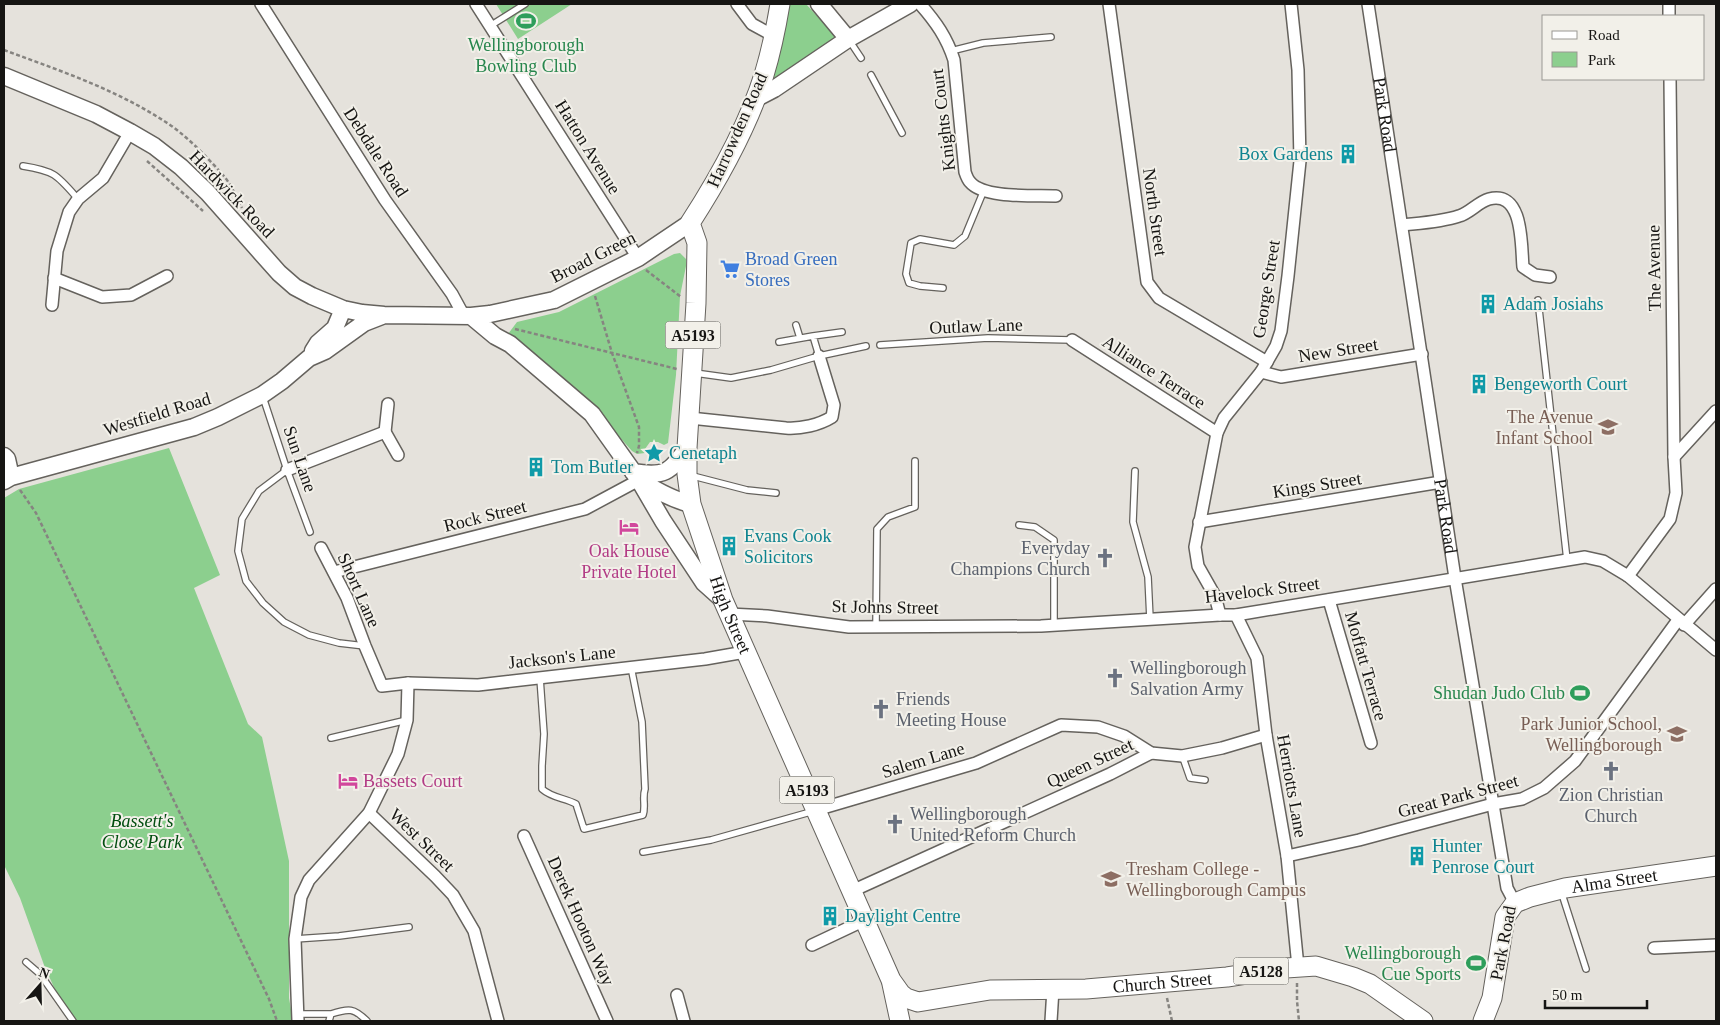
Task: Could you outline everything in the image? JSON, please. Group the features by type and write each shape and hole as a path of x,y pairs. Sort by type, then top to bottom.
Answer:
{"main road":[{"name":"Harrowden Road","path":"690,223 709,195 755,99 774,36 780,4"},
{"name":"High Street","path":"690,223 697,243 696,303 690,373 690,418 687,448 687,474 691,504 726,607 891,980 900,1021"},
{"name":"Alma Street","path":"1515,903 1560,889 1716,866"},
{"name":"Park Road","path":"1482,1021 1492,998 1505,917 1515,903"},
{"name":"Church Street","path":"918,1002 990,990 1086,989 1227,977 1316,966 1370,984 1423,1021"},
{"name":"High Street","path":"891,980 901,994 918,1002"},
{"path":"907,1021 918,1002"}],"street":[{"name":"Debdale Road","path":"262,4 384,200 468,316"},
{"name":"Hatton Avenue","path":"476,4 638,258"},
{"path":"737,4 752,24 774,36"},
{"path":"819,4 848,39"},
{"path":"755,99 774,89 848,39 910,4"},
{"name":"Knights Court","path":"920,4 938,24 949,43 954,60 965,172 970,183 984,190"},
{"name":"North Street","path":"1110,4 1147,282 1160,298 1264,367"},
{"name":"George Street","path":"1220,614 1215,596 1198,566 1195,547 1217,433 1224,418 1264,367 1276,346 1281,331 1300,161 1298,70 1291,4"},
{"name":"Park Road","path":"1368,4 1455,578 1507,888 1515,903"},
{"name":"Hardwick Road","path":"4,76 96,114 130,132 160,152 181,167 201,186 279,273 295,287 343,309"},
{"name":"The Avenue","path":"1628,576 1670,519 1676,493 1670,80"},
{"path":"52,305 57,251 69,212 78,199 103,178 130,132"},
{"path":"984,190 992,193 1056,196"},
{"path":"1402,225 1461,216 1488,199 1502,199 1512,206 1519,220 1523,267 1534,275 1550,277"},
{"name":"Broad Green","path":"343,309 384,315 468,316 554,300 638,258 690,223"},
{"path":"54,278 102,297 131,295 167,276"},
{"name":"Westfield Road","path":"309,358 318,343 335,328 343,309"},
{"path":"507,310 502,320 502,328 510,344"},
{"name":"Westfield Road","path":"7,479 194,427 218,417 262,395 309,358 325,351 364,323 384,315"},
{"path":"468,316 510,344 592,414 633,471 704,584 726,607"},
{"name":"Alliance Terrace","path":"1072,340 1217,433"},
{"name":"New Street","path":"1264,367 1281,377 1422,354"},
{"path":"690,418 791,428 826,420 832,417 834,405 819,356"},
{"path":"388,404 385,432 398,455"},
{"path":"1674,457 1716,411"},
{"path":"287,470 385,432"},
{"path":"633,471 649,474 665,473 676,463 687,448"},
{"path":"4,456 7,459 7,479"},
{"path":"633,471 658,492 681,502 691,504"},
{"name":"Rock Street","path":"334,572 585,509 633,471"},
{"name":"Kings Street","path":"1199,522 1441,482"},
{"name":"Short Lane","path":"321,548 347,598 382,686"},
{"name":"Havelock Street","path":"1041,626 1220,614 1236,615 1585,557 1603,561 1628,576 1716,650"},
{"name":"Great Park Street","path":"1287,856 1358,840 1493,804 1522,800 1544,788 1575,761 1681,622 1716,589"},
{"name":"Moffatt Terrace","path":"1329,600 1371,743"},
{"name":"St Johns Street","path":"726,607 767,616 849,627 1041,626"},
{"name":"Herriotts Lane","path":"1236,615 1257,658 1266,735 1287,856 1298,967"},
{"name":"Jackson's Lane","path":"382,686 408,683 478,685 705,659 745,652"},
{"name":"West Street","path":"408,683 407,720 398,754 369,813 453,895 474,931 498,1021"},
{"name":"Salem Lane","path":"816,810 976,763 1061,725 1098,727 1124,736 1151,753 1182,756 1222,748 1266,735"},
{"name":"Queen Street","path":"852,891 1110,774 1151,753"},
{"path":"298,1018 295,940 301,897 309,880 369,813"},
{"name":"Derek Hooton Way","path":"524,836 606,1021"},
{"path":"812,945 865,920"},
{"path":"1654,948 1716,945"},
{"path":"1051,1021 1052,989"},
{"path":"677,995 684,1021"}],"lane":[{"path":"490,26 525,4"},
{"path":"951,51 983,44 1051,37"},
{"path":"848,39 861,58"},
{"path":"871,75 902,133"},
{"path":"23,166 44,169 59,177 78,199"},
{"path":"943,288 909,283 906,274 911,243 920,239 954,246 965,236 984,190"},
{"path":"1538,300 1568,560"},
{"path":"796,325 800,338"},
{"path":"779,342 842,332"},
{"path":"814,336 819,356"},
{"name":"Outlaw Lane","path":"880,345 988,338 1072,340"},
{"path":"690,373 732,378 866,346"},
{"name":"Sun Lane","path":"262,395 310,532"},
{"path":"876,626 877,529 888,518 915,507 915,461"},
{"path":"287,470 259,491 242,519 238,551 246,581 263,603 284,622 309,635 339,643 365,646"},
{"path":"1135,471 1133,522 1148,577 1150,619"},
{"path":"687,474 747,490 776,493"},
{"path":"1019,525 1035,528 1054,540 1054,625"},
{"path":"540,678 544,734 542,789 548,795 568,799 576,804 584,829 643,816 645,809 643,794 645,789 642,722 632,667"},
{"path":"331,738 407,720"},
{"path":"1182,756 1190,778 1205,780"},
{"path":"643,852 711,840 816,810"},
{"path":"1560,889 1586,969"},
{"path":"295,940 409,927"},
{"path":"26,962 40,974 73,1021"},
{"path":"298,1018 354,1010 367,1021"},
{"path":"329,1021 332,1014"}],"path":[{"path":"140,156 209,217"},
{"path":"638,258 646,269 680,296 696,303"},
{"path":"591,282 612,353 639,427 639,446 633,471"},
{"path":"509,327 690,373"},
{"path":"7,479 36,513 269,999 277,1021"},
{"path":"1298,967 1297,1001 1299,1021"},
{"path":"1163,983 1172,1021"}],"green space":[{"name":"Wellingborough Bowling Club","path":"496,4 572,4 518,39"},
{"path":"787,4 806,4 838,39 766,85"},
{"path":"680,253 686,259 686,266 680,296 676,375 668,443 664,445 658,442 650,442 645,449 645,453 637,454 632,451 590,404 508,334 517,322 559,312 674,254"},
{"name":"Bassett's Close Park","path":"169,448 220,575 194,588 248,724 262,737 289,861 289,998 293,1021 69,1021 44,965 20,898 4,865 4,498 19,489"}],"place":[{"name":"Wellingborough Bowling Club","path":"526,21"},
{"name":"Box Gardens","path":"1348,154"},
{"name":"Broad Green Stores","path":"730,269"},
{"name":"Adam Josiahs","path":"1488,304"},
{"name":"Bengeworth Court","path":"1479,384"},
{"name":"The Avenue Infant School","path":"1608,427"},
{"name":"Cenetaph","path":"654,453"},
{"name":"Tom Butler","path":"536,467"},
{"name":"Oak House Private Hotel","path":"629,527"},
{"name":"Evans Cook Solicitors","path":"729,546"},
{"name":"Everyday Champions Church","path":"1105,558"},
{"name":"Wellingborough Salvation Army","path":"1115,678"},
{"name":"Shudan Judo Club","path":"1580,693"},
{"name":"Friends Meeting House","path":"881,709"},
{"name":"Park Junior School, Wellingborough","path":"1677,734"},
{"name":"Zion Christian Church","path":"1611,771"},
{"name":"Bassets Court","path":"348,781"},
{"name":"Wellingborough United Reform Church","path":"895,824"},
{"name":"Hunter Penrose Court","path":"1417,856"},
{"name":"Tresham College - Wellingborough Campus","path":"1111,879"},
{"name":"Daylight Centre","path":"830,916"},
{"name":"Wellingborough Cue Sports","path":"1476,963"}]}
